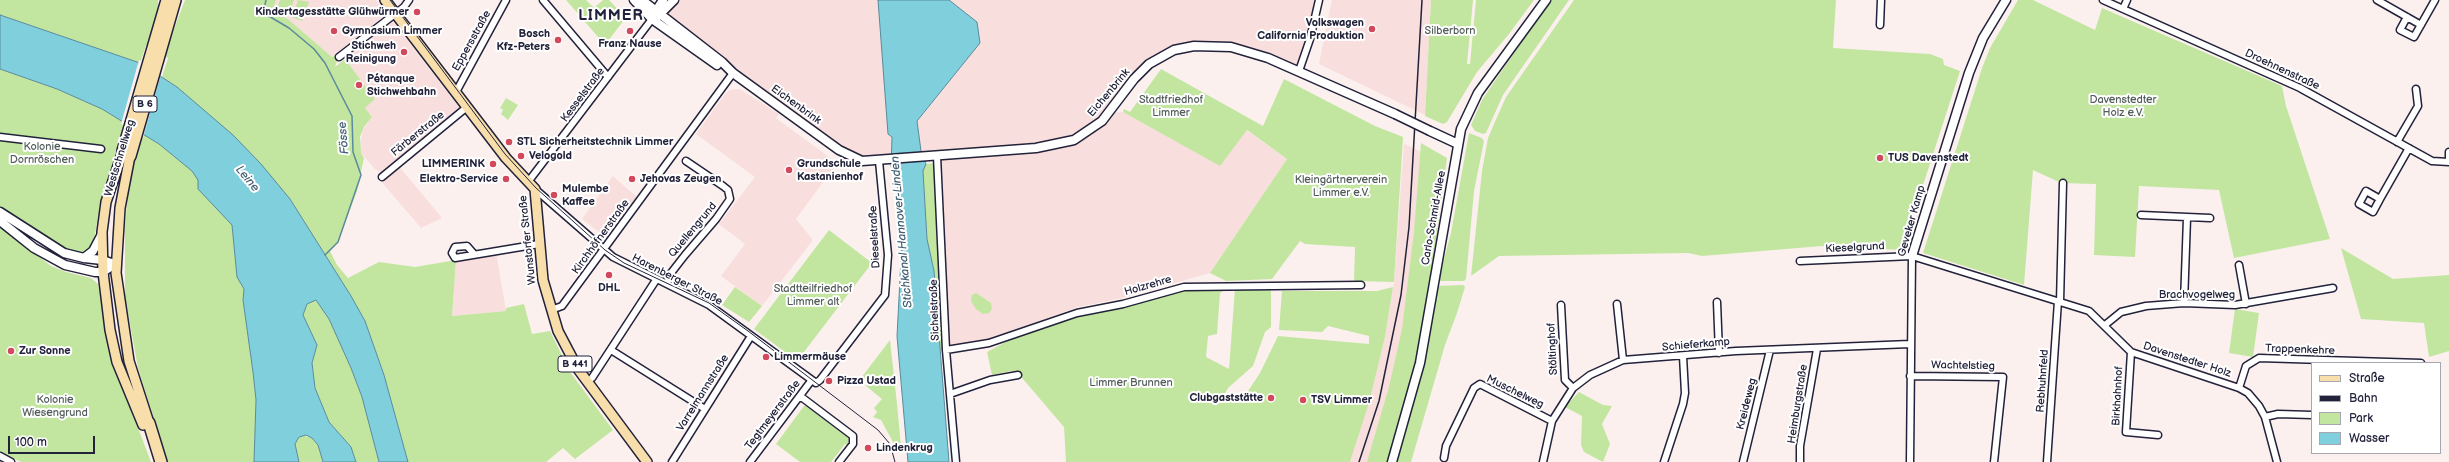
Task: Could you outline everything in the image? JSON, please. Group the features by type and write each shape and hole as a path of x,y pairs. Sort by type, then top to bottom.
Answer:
{"highway":[{"path":"162,0 163,13"},
{"name":"Westschnellweg","path":"158,50 163,13 167,0"},
{"name":"Westschnellweg","path":"126,154 175,0"},
{"path":"158,50 182,0"},
{"name":"Westschnellweg","path":"146,424 155,462"},
{"name":"Westschnellweg","path":"146,424 161,462"}],"main road":[{"name":"Wunstorfer Straße","path":"385,0 396,12 467,107 535,189 543,280 551,310 564,343 587,382 647,462"},
{"name":"Wunstorfer Straße","path":"391,0 396,12"},
{"name":"Eichenbrink","path":"634,0 652,19 719,66 733,73"},
{"name":"Eichenbrink","path":"642,0 733,73 849,157 862,161 888,161 1036,148 1074,140 1097,125 1134,79 1149,64 1181,48 1206,45 1231,47 1299,71 1458,144"},
{"path":"658,12 663,0"},
{"path":"652,19 658,12 674,0"},
{"name":"Carlo-Schmid-Allee","path":"1392,462 1410,407 1422,356 1463,122 1478,93 1546,0"},
{"name":"Geveker Kamp","path":"1912,256 1971,67 1983,38 2006,0"},
{"name":"Westschnellweg","path":"126,154 106,202 102,232 102,260 110,332 121,376 146,424"},
{"name":"Westschnellweg","path":"126,154 115,264 122,325 129,361 146,424"},
{"path":"0,215 54,248 84,258 102,260 115,264"},
{"path":"0,215 43,255 65,265 90,271 103,272 115,264"},
{"path":"84,258 93,251 102,232"},
{"path":"90,271 100,278 105,289"}],"street":[{"path":"339,57 409,0"},
{"name":"Eppersstraße","path":"456,92 506,0"},
{"path":"543,0 608,78"},
{"path":"1299,71 1310,39 1319,0"},
{"path":"1880,25 1881,0"},
{"name":"Droehnenstraße","path":"2103,0 2300,88 2432,161 2449,161"},
{"path":"2124,9 2127,0"},
{"path":"2377,0 2421,24"},
{"path":"2407,17 2400,30 2414,37 2435,0"},
{"name":"Kesselstraße","path":"528,182 652,19"},
{"name":"Kirchhöfnerstraße","path":"551,310 562,306 604,251 733,73"},
{"path":"2398,142 2418,106 2416,89"},
{"name":"Färberstraße","path":"382,177 467,107"},
{"path":"0,137 101,150"},
{"path":"2380,199 2409,148"},
{"path":"2449,152 2449,161"},
{"name":"Sichelstraße","path":"937,156 946,350 956,462"},
{"name":"Quellengrund","path":"667,284 671,273 716,219 730,199 728,190 686,161"},
{"name":"Dieselstraße","path":"813,382 820,380 885,295 888,255 879,161"},
{"path":"2059,301 2063,184"},
{"name":"Harenberger Straße","path":"535,189 604,251 625,265 709,305 813,382"},
{"path":"2141,214 2187,218 2210,218"},
{"path":"2184,303 2187,218"},
{"path":"474,254 539,244"},
{"name":"Kieselgrund","path":"1800,261 1912,256"},
{"name":"Davenstedter Holz","path":"1912,256 2089,311 2105,325 2124,347 2131,352 2239,388 2254,399 2265,417 2277,462"},
{"name":"Geveker Kamp","path":"1910,462 1912,256"},
{"name":"Brachvogelweg","path":"2239,265 2246,304"},
{"path":"587,382 592,378 611,350 656,280"},
{"name":"Holzrehre","path":"946,350 984,344 1077,313 1123,304 1184,287 1361,285"},
{"name":"Brachvogelweg","path":"2105,325 2122,312 2132,308 2184,303 2246,304 2333,288"},
{"name":"Rebhuhnfeld","path":"2047,462 2059,301"},
{"path":"1717,302 1719,353"},
{"path":"1617,304 1623,360"},
{"name":"Stöltinghof","path":"1561,305 1565,380 1573,388"},
{"name":"Varrelmannstraße","path":"672,462 751,336"},
{"name":"Schieferkamp","path":"1543,462 1552,421 1573,388 1600,369 1623,360 1770,350 1910,344"},
{"name":"Heimburgstraße","path":"1800,462 1817,349"},
{"path":"611,350 705,409"},
{"name":"Kreideweg","path":"1743,462 1770,350"},
{"name":"Birkhahnhof","path":"2131,352 2126,432 2158,435"},
{"path":"1664,462 1684,404 1683,356"},
{"name":"Trappenkehre","path":"2239,388 2246,366 2259,358 2356,362"},
{"path":"950,394 990,380 1018,375"},
{"name":"Wachtelstieg","path":"1910,376 2003,377 1994,462"},
{"name":"Tegtmeyerstraße","path":"750,462 800,396 813,382"},
{"name":"Muschelweg","path":"1444,458 1446,446 1474,388 1480,384 1552,421"},
{"path":"800,396 854,438 853,444 839,462"},
{"path":"2265,417 2278,414 2311,415"},
{"path":"0,456 11,462"}],"shaded area":[{"name":"Gymnasium Limmer","path":"276,0 376,0 385,15 332,57 288,19 272,12"},
{"path":"676,0 878,0 888,134 892,137 891,154 980,43 977,22 949,0 1319,0 1299,71 1254,53 1194,46 1155,60 1109,113 1123,112 1220,165 1246,130 1287,159 1210,273 1123,298 1078,307 996,337 946,350 937,156 862,161 733,73 668,13"},
{"path":"1332,0 1431,0 1425,115 1319,64"},
{"path":"390,18 462,111 397,164 442,218 421,228 380,180 385,175 375,169 361,153 360,144 363,130 372,117 365,108 375,99 342,55"},
{"name":"Grundschule Kastanienhof","path":"740,89 779,114 776,118 837,163 796,219 813,240 762,306 721,276 745,244 719,224 755,177 696,134 725,94 730,90"},
{"path":"1404,144 1426,154 1415,288 1370,462 1350,462 1369,403 1385,337 1394,282"},
{"path":"613,176 639,199 608,239 582,219"},
{"path":"496,252 506,311 452,316 456,260"}],"green space":[{"path":"0,0 158,0 158,8 150,47 146,45 140,63 0,15"},
{"path":"185,0 276,0 272,12 288,19 332,57 335,55 338,58 335,67 345,59 375,99 365,108 372,117 364,127 360,137 361,153 364,158 357,191 338,242 330,251 337,265 348,278 379,262 415,267 456,260 452,316 506,311 506,308 524,304 532,334 550,331 570,372 613,430 575,459 563,448 546,462 408,462 384,375 365,321 290,199 177,87 162,77 168,58 164,55"},
{"path":"280,0 294,0 289,16 276,11"},
{"path":"298,0 309,2 302,21 292,17"},
{"path":"566,0 586,0 594,8 603,0 609,0 627,19 624,20 605,45"},
{"name":"Silberborn","path":"1431,0 1473,0 1467,64 1470,64 1476,0 1534,0 1509,34 1477,72 1447,122 1443,124 1425,116"},
{"path":"1550,0 1569,0 1503,95 1486,133 1483,134 1475,131 1471,125 1482,100"},
{"path":"1574,0 1836,0 1833,48 1930,54 1943,59 1944,65 1960,71 1902,250 1822,246 1702,256 1688,253 1499,256 1471,276 1482,171 1488,138 1506,97"},
{"name":"Davenstedter Holz e.V.","path":"2018,0 2033,0 2095,30 2102,8 2282,86 2286,106 2330,239 2234,258 2219,190 2139,186 2135,257 2094,255 2096,184 2061,183 2033,170 2024,285 1923,253 1982,68 1990,48"},
{"name":"Kolonie Dornröschen","path":"0,69 57,89 102,109 159,144 192,171 232,225 237,277 244,289 243,300 256,400 254,462 167,462 138,368 125,296 125,227 128,192 135,159 137,156 118,141 112,176 100,204 94,240 90,249 83,254 67,251 0,207"},
{"name":"Kleingärtnerverein Limmer e.V.","path":"1161,69 1263,126 1284,79 1375,126 1403,137 1394,282 1354,281 1355,247 1305,244 1300,241 1272,279 1226,281 1210,273 1287,159 1247,130 1220,166 1123,112 1124,109 1130,112"},
{"path":"506,98 518,105 508,120 501,114 503,110 500,108"},
{"path":"1469,133 1482,138 1484,141 1474,191 1466,279 1464,281 1438,281 1451,233"},
{"path":"1421,143 1447,158 1430,285 1410,391 1396,441 1388,462 1367,462 1389,387 1402,329 1414,232"},
{"path":"937,163 946,350 940,350 934,271 927,239 923,171 926,164"},
{"name":"Kolonie Wiesengrund","path":"0,226 51,266 66,272 91,278 98,284 113,362 151,462 21,462 0,452"},
{"name":"Stadtteilfriedhof Limmer alt","path":"829,230 872,263 797,361 754,329"},
{"path":"2341,248 2393,279 2449,275 2449,351 2429,357 2424,323 2361,319"},
{"path":"1463,285 1465,287 1445,345 1411,462 1396,462 1411,411 1437,286"},
{"path":"735,287 762,306 749,322 722,305"},
{"name":"Limmer Brunnen","path":"1393,287 1385,337 1369,403 1350,462 1066,462 1064,427 1023,379 1011,371 992,375 987,352 1015,337 1074,315 1176,291 1226,289 1220,293 1217,334 1208,336 1206,357 1229,369 1235,288 1269,288 1271,292 1271,327 1265,332 1253,366 1228,388 1223,397 1240,403 1260,373 1278,336 1369,344 1369,336 1328,326 1322,332 1279,330 1282,291 1377,291"},
{"path":"976,293 991,303 992,309 989,313 983,314 976,309 971,301 972,295"},
{"path":"316,300 329,319 351,368 362,397 379,462 356,462 351,447 329,422 315,388 312,363 317,345 303,315 307,304"},
{"path":"2235,309 2259,313 2253,357 2229,353"},
{"path":"890,340 901,446 894,444 881,420 873,417 877,412 874,408 882,399 866,386 868,383 861,378"},
{"path":"1579,392 1603,405 1612,406 1602,424 1610,444 1603,462 1584,452 1581,445 1582,416 1565,407"},
{"path":"804,406 849,438 848,446 845,444 831,462 800,462 776,444"},
{"path":"301,435 312,438 318,445 323,462 299,462 295,444"}],"water":[{"name":"Stichkanal Hannover-Linden","path":"878,0 949,0 977,22 980,43 917,121 921,151 926,164 923,171 927,239 934,271 949,462 908,462 897,336 902,240 896,171 891,167 892,137 888,134"},
{"name":"Leine","path":"0,15 140,63 177,87 233,135 261,164 290,199 365,321 384,375 408,462 379,462 362,397 351,368 329,319 316,300 307,304 303,315 317,345 312,363 315,388 329,422 351,447 356,462 323,462 318,445 312,438 306,435 299,437 295,444 299,462 254,462 256,400 243,300 244,289 237,277 232,225 198,189 198,180 192,171 159,144 102,109 57,89 0,69"}],"pier":[{"path":"139,60 161,74 143,138 121,124"}],"waterway":[{"name":"Fösse","path":"266,0 264,9 267,15 289,28 314,49 325,63 352,116 353,152 361,175 338,242 325,255"}],"tram line":[{"path":"390,0 505,154 536,188 605,250 624,263 709,303 878,430 890,444 895,462"}],"railway":[{"path":"1359,462 1379,401 1401,295 1409,227 1422,0"}],"place":[{"name":"Kindertagesstätte Glühwürmer","path":"417,12"},
{"name":"Volkswagen California Produktion","path":"1372,29"},
{"name":"Gymnasium Limmer","path":"334,31"},
{"name":"Franz Nause","path":"630,31"},
{"name":"Bosch Kfz-Peters","path":"558,40"},
{"name":"Stichweh Reinigung","path":"404,52"},
{"name":"Pétanque Stichwehbahn","path":"359,85"},
{"name":"STL Sicherheitstechnik Limmer","path":"509,142"},
{"name":"Velogold","path":"521,156"},
{"name":"TUS Davenstedt","path":"1880,158"},
{"name":"LIMMERINK","path":"493,164"},
{"name":"Grundschule Kastanienhof","path":"789,170"},
{"name":"Elektro-Service","path":"506,179"},
{"name":"Jehovas Zeugen","path":"632,179"},
{"name":"Mulembe Kaffee","path":"554,195"},
{"name":"DHL","path":"609,275"},
{"name":"Zur Sonne","path":"11,351"},
{"name":"Limmermäuse","path":"766,357"},
{"name":"Pizza Ustad","path":"829,381"},
{"name":"Clubgaststätte","path":"1271,398"},
{"name":"TSV Limmer","path":"1303,400"},
{"name":"Lindenkrug","path":"868,448"}],"district":[{"name":"LIMMER","path":"611,16"}],"park label":[{"name":"Stadtfriedhof Limmer","path":"1171,106"}]}
